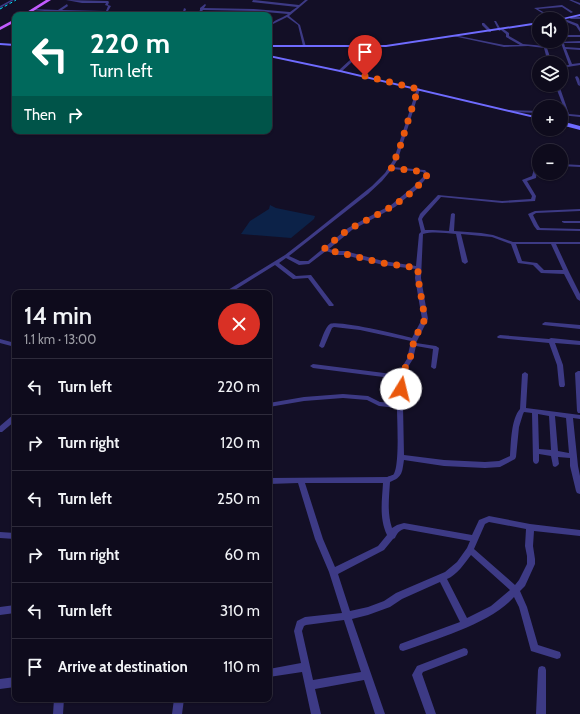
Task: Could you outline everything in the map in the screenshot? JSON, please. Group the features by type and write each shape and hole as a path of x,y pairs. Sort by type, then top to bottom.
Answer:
{"main road":[{"path":"29,12 49,0"},
{"path":"0,29 12,22"}],"street":[{"path":"0,7 13,0"},
{"path":"67,0 82,2 108,2 106,6 110,6 107,11"},
{"path":"272,24 287,16 290,12 307,0"},
{"path":"570,0 580,4"},
{"path":"253,1 298,6"},
{"path":"0,2 7,3"},
{"path":"200,12 205,4"},
{"path":"57,11 67,5"},
{"path":"72,11 76,6"},
{"path":"542,12 535,8 562,6 572,12"},
{"path":"201,9 290,12"},
{"path":"32,10 126,12"},
{"path":"571,18 580,15"},
{"path":"287,16 299,25 305,46"},
{"path":"568,18 580,18"},
{"path":"568,21 579,26 580,31"},
{"path":"495,22 501,30 508,34 507,36 520,44 528,46"},
{"path":"483,24 490,31"},
{"path":"272,46 390,46 532,24"},
{"path":"454,36 504,46 532,46"},
{"path":"568,36 580,36"},
{"path":"568,43 580,42"},
{"path":"0,44 12,45"},
{"path":"340,70 371,47"},
{"path":"571,66 564,48 580,49"},
{"path":"272,57 340,70 532,116"},
{"path":"568,66 580,64"},
{"path":"577,77 580,85"},
{"path":"231,290 285,256 352,204 391,168 399,150 418,89"},
{"path":"510,111 532,112"},
{"path":"568,115 580,116"},
{"path":"568,125 580,128"},
{"path":"568,165 580,166"},
{"path":"285,256 299,263 306,263 350,229 393,206 415,188 427,175 424,172 391,168"},
{"path":"272,481 387,480 395,477 398,472 401,457 400,406 402,377 410,359 414,342 425,319 418,278 423,232 420,219 440,196 497,202 533,200 534,198 524,180 532,178"},
{"path":"580,210 535,212 530,214 539,229 580,230"},
{"path":"451,232 453,214"},
{"path":"564,222 580,222"},
{"path":"423,232 451,232 493,236 513,243 580,243"},
{"path":"458,233 465,262"},
{"path":"513,243 520,262 536,264 543,272 566,272"},
{"path":"553,243 580,300"},
{"path":"324,249 383,263 418,268"},
{"path":"275,262 295,278 309,276 331,304"},
{"path":"545,324 580,327"},
{"path":"322,346 330,327 333,325 360,328 436,348 434,367"},
{"path":"500,337 580,343"},
{"path":"551,340 560,365 562,385"},
{"path":"0,341 12,344"},
{"path":"313,366 402,377"},
{"path":"578,373 580,411"},
{"path":"401,457 444,463 485,465 500,464 513,457 516,427 520,413 523,410 525,374"},
{"path":"272,404 304,399 343,396 368,398 379,404 400,406"},
{"path":"523,410 580,417"},
{"path":"535,411 536,461"},
{"path":"552,413 555,464"},
{"path":"569,415 573,456 580,491"},
{"path":"0,430 12,420"},
{"path":"536,451 573,456"},
{"path":"301,480 319,539 333,572 380,714"},
{"path":"387,480 385,520 387,529 392,536"},
{"path":"316,714 298,631 300,624 305,621 347,616 368,611 448,575 460,564 470,550 482,522 489,519 530,528 580,533"},
{"path":"333,572 381,548 392,536 394,530 404,526 475,539"},
{"path":"404,647 466,624 486,614 516,591 532,563 529,544 530,528"},
{"path":"0,535 12,536"},
{"path":"470,550 516,591 523,607 534,648 557,655"},
{"path":"442,578 466,624"},
{"path":"0,611 12,609"},
{"path":"431,714 418,672 420,669 464,652"},
{"path":"272,673 306,668"},
{"path":"541,714 542,670"},
{"path":"309,685 367,675"},
{"path":"0,684 12,682"},
{"path":"58,714 59,702"},
{"path":"177,714 179,702"}],"water":[{"path":"270,205 276,208 315,216 314,219 291,238 241,234 250,221 269,209"}],"railway":[{"path":"0,9 16,0"}],"route":[{"path":"365,76 418,89 396,160 391,168 424,172 427,173 427,175 424,180 393,206 370,220 350,229 324,249 383,263 418,268 418,278 423,300 425,319 414,340 410,359 402,377 401,389"}]}
